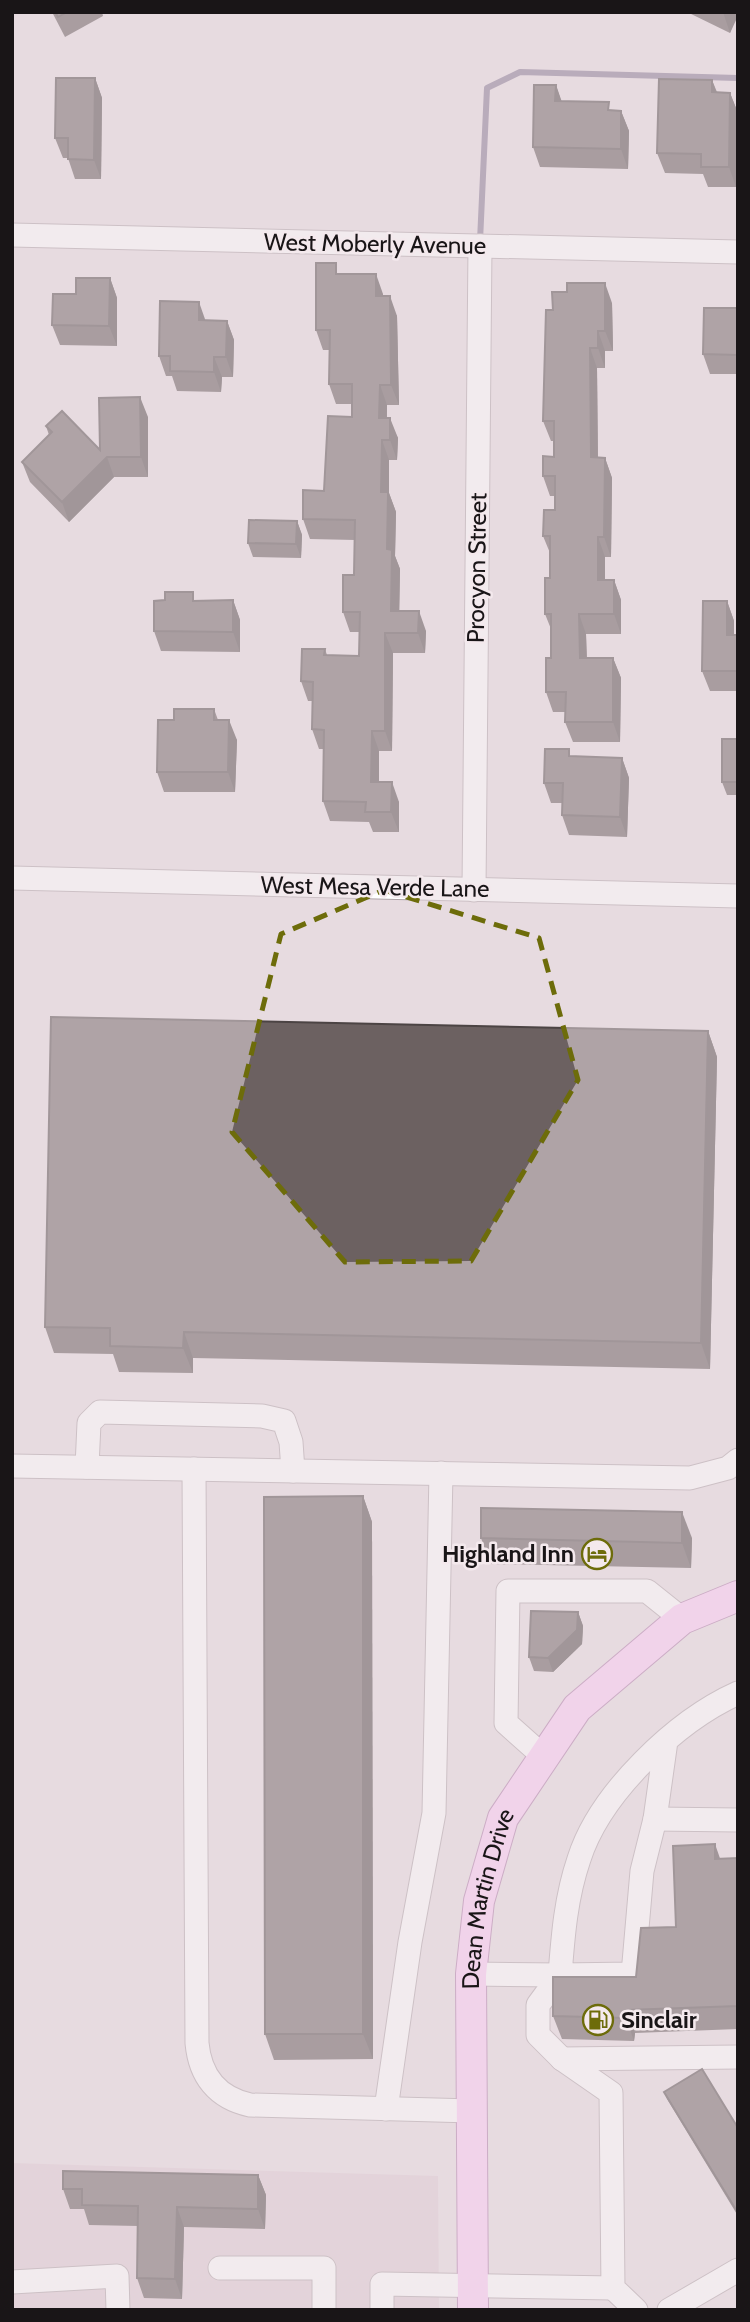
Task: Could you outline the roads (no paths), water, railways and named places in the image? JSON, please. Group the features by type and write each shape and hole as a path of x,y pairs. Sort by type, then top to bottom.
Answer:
{"main road":[{"name":"Dean Martin Drive","path":"473,2298 471,1974 479,1901 503,1818 577,1708 682,1619 738,1596"}],"street":[{"name":"West Moberly Avenue","path":"12,235 738,252"},
{"name":"Procyon Street","path":"474,890 480,246"},
{"name":"West Mesa Verde Lane","path":"12,878 738,896"},
{"path":"88,1467 89,1423 100,1412 262,1416 284,1421 291,1442 293,1471"},
{"path":"12,1466 690,1478 728,1468 738,1460"},
{"path":"194,1469 197,2043 202,2071 223,2095 250,2105 471,2111"},
{"path":"386,2109 410,1942 433,1813 441,1473"},
{"path":"543,1756 506,1723 508,1591 648,1591 682,1619"},
{"path":"636,2310 613,2288 611,2093 562,2059 538,2035 538,2005 560,1975 566,1903 579,1856 611,1797 666,1741 712,1704 738,1693"},
{"path":"471,1974 633,1974 642,1871 655,1819 666,1741"},
{"path":"655,1819 738,1820"},
{"path":"562,2059 738,2057"},
{"path":"220,2268 324,2269 324,2310"},
{"path":"669,2310 738,2270"},
{"path":"12,2282 117,2276 118,2310"},
{"path":"382,2310 382,2284 473,2298 613,2288"}],"waterway":[{"path":"480,241 487,88 520,72 738,78"}],"place":[{"name":"Highland Inn","path":"597,1554"},
{"name":"Sinclair","path":"598,2020"}]}
